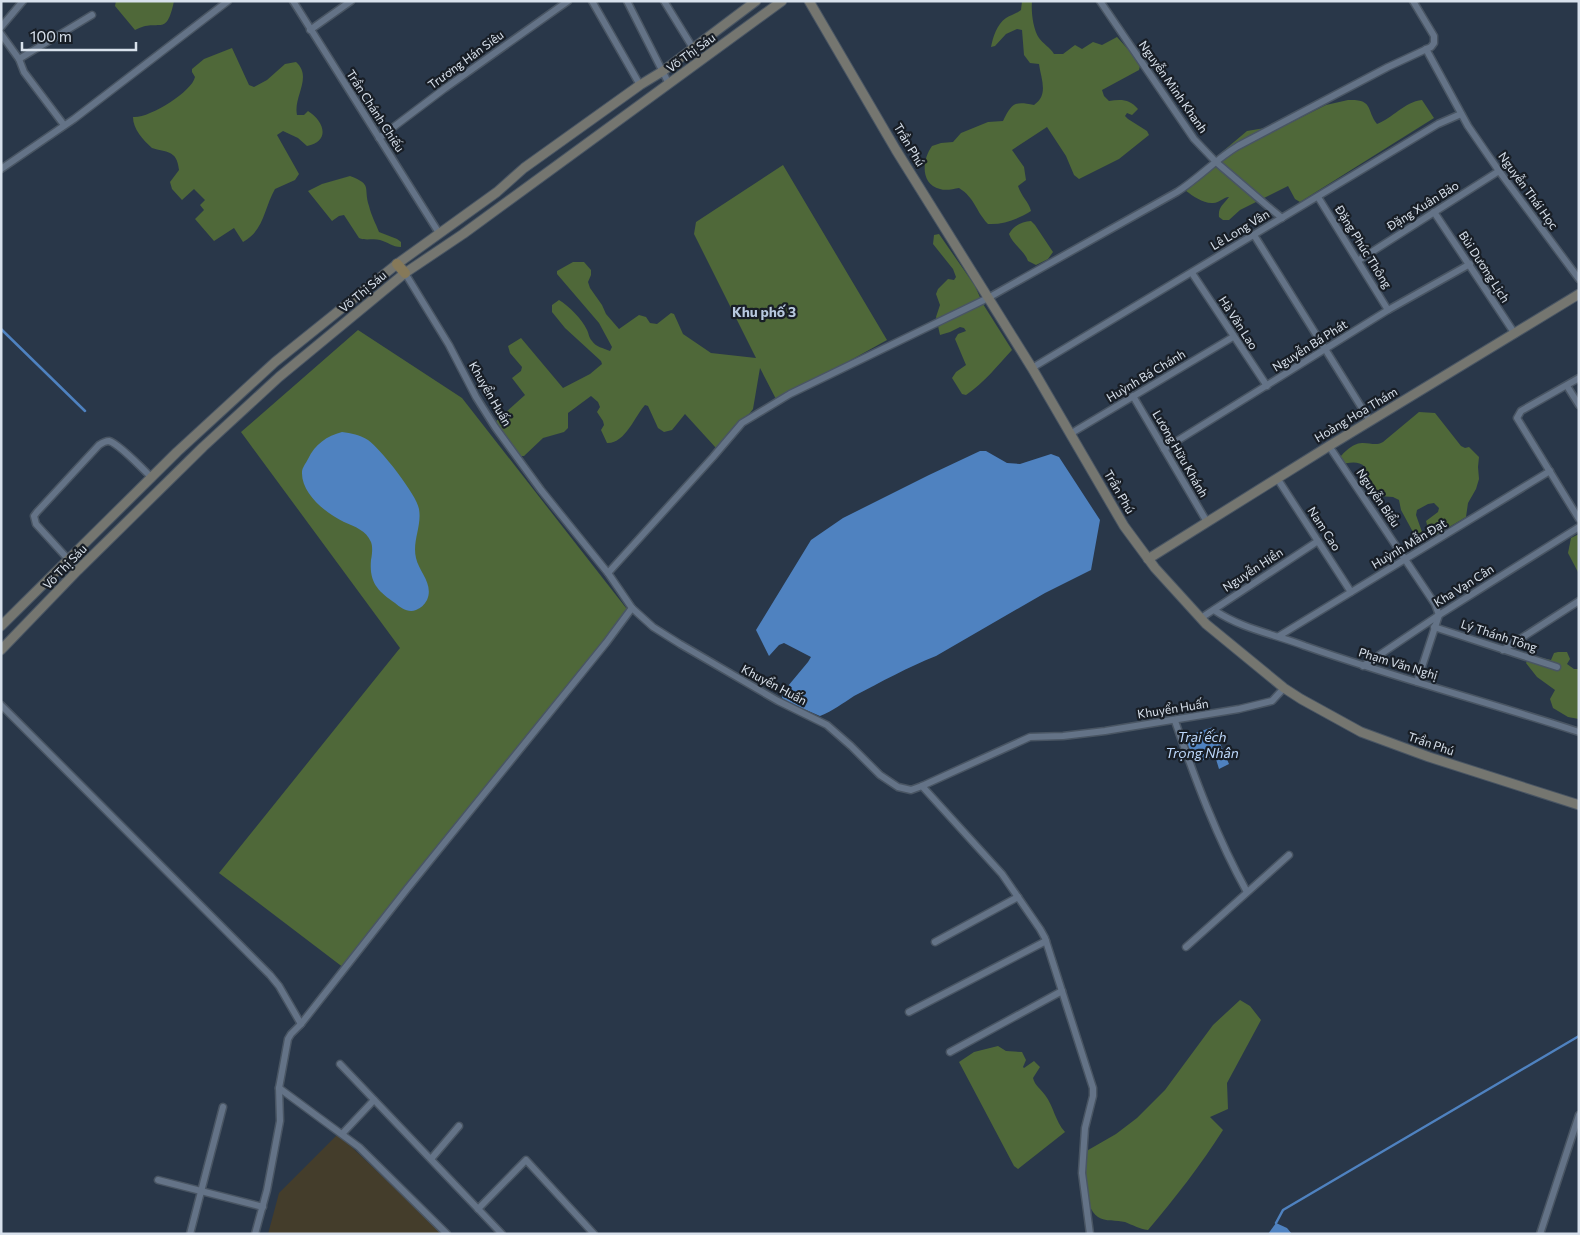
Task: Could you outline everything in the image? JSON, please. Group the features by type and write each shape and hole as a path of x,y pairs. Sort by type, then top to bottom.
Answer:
{"main road":[{"name":"Võ Thị Sáu","path":"1,626 217,414 275,362 398,264 497,192 524,168 640,85 663,71 756,1"},
{"name":"Võ Thị Sáu","path":"1,650 78,570 203,447 279,377 405,273 463,234 782,1"},
{"name":"Trần Phú","path":"809,1 896,150 1032,368 1124,526 1148,559 1200,618 1284,688 1362,732 1430,757 1579,805"},
{"path":"398,264 405,273"},
{"name":"Hoàng Hoa Thám","path":"1148,559 1579,294"}],"street":[{"path":"1,27 23,1"},
{"path":"1,169 64,125 228,1"},
{"name":"Trần Chánh Chiếu","path":"292,1 439,233"},
{"path":"310,30 352,1"},
{"name":"Trương Hán Siêu","path":"379,138 568,1"},
{"path":"592,1 640,85"},
{"path":"627,1 669,84"},
{"path":"664,1 693,48"},
{"name":"Nguyễn Minh Khanh","path":"1100,1 1194,139 1216,162 1282,218"},
{"path":"608,573 742,423 790,394 988,298 1177,192 1224,154 1238,146 1388,67 1431,47 1435,39 1414,1"},
{"path":"19,59 92,15"},
{"path":"1,34 19,59 24,72 64,125"},
{"name":"Nguyễn Thái Học","path":"1426,50 1461,114 1499,172 1579,279"},
{"name":"Lê Long Vân","path":"1032,368 1438,124 1461,114"},
{"name":"Đặng Xuân Bảo","path":"1358,260 1499,172"},
{"name":"Đặng Phúc Thông","path":"1318,197 1388,310"},
{"name":"Bùi Dương Lịch","path":"1434,212 1515,334"},
{"path":"1254,235 1370,421"},
{"name":"Nguyễn Bá Phát","path":"1164,449 1388,310 1470,264"},
{"name":"Hà Văn Lao","path":"1192,272 1267,386"},
{"name":"Khuyển Huấn","path":"405,273 449,345 476,397 495,427 541,490 608,573 632,608 653,627 680,644 778,701 827,726 851,746 880,775 898,787 911,790 922,786 1030,737 1063,736 1175,721 1239,709 1269,702 1276,698 1284,688"},
{"name":"Huỳnh Bá Chánh","path":"1070,434 1233,337"},
{"path":"1579,378 1522,411 1517,418 1579,519"},
{"path":"1567,386 1579,405"},
{"name":"Lương Hữu Khánh","path":"1133,396 1206,522"},
{"path":"78,570 36,524 34,516 98,446 105,442 112,442 152,478"},
{"name":"Nguyễn Biểu","path":"1329,446 1435,604 1439,614"},
{"name":"Huỳnh Mẫn Đạt","path":"1279,636 1550,471"},
{"name":"Nam Cao","path":"1278,478 1351,592"},
{"name":"Kha Vạn Cân","path":"1363,666 1439,614 1579,527"},
{"name":"Nguyễn Hiền","path":"1200,618 1318,541"},
{"path":"1503,650 1579,600"},
{"path":"255,1234 271,1172 280,1121 279,1088 290,1034 302,1024 407,890 606,644 632,608"},
{"name":"Phạm Văn Nghị","path":"1214,610 1225,618 1248,628 1279,636 1363,666 1579,732"},
{"path":"1417,682 1439,614"},
{"name":"Lý Thánh Tông","path":"1434,627 1557,666"},
{"path":"1,705 270,975 279,986 302,1024"},
{"path":"1175,721 1187,757 1228,859 1247,892"},
{"path":"922,786 971,838 1018,897 1046,941 1093,1088 1093,1096 1085,1128 1082,1173 1090,1234"},
{"path":"1186,946 1289,855"},
{"path":"935,942 1018,897"},
{"path":"909,1012 1046,941"},
{"path":"950,1052 1062,991"},
{"path":"340,1064 502,1234"},
{"path":"279,1088 342,1134 380,1166 447,1234"},
{"path":"342,1134 374,1100"},
{"path":"190,1234 223,1107"},
{"path":"1540,1234 1576,1134 1579,1115"},
{"path":"431,1159 459,1126"},
{"path":"478,1209 526,1160 594,1234"},
{"path":"158,1180 263,1207"}],"shaded area":[{"path":"338,1134 443,1234 268,1234 279,1193"}],"green space":[{"path":"116,1 174,1 171,13 165,23 135,30 115,6"},
{"path":"1022,1 1032,1 1035,30 1041,40 1054,54 1063,54 1075,45 1082,49 1093,42 1102,45 1117,37 1134,56 1140,66 1139,70 1102,90 1104,96 1109,101 1125,100 1132,103 1138,109 1132,115 1127,113 1125,116 1147,131 1149,135 1119,159 1079,179 1074,175 1066,156 1047,127 1012,150 1024,167 1026,180 1018,186 1031,211 1010,221 988,224 972,200 959,188 942,190 929,182 926,177 925,164 932,146 953,142 961,133 988,122 1003,121 1014,105 1022,103 1034,105 1039,101 1043,92 1043,86 1039,64 1030,63 1024,55 1022,30 1017,29 1006,34 995,46 991,47 994,35 1000,24 1006,18 1021,10"},
{"path":"232,48 249,85 254,87 267,80 285,64 296,62 303,74 297,115 304,115 308,111 318,120 322,130 320,140 307,146 298,138 283,131 277,135 299,174 295,180 275,189 255,232 243,242 234,228 214,241 195,219 204,210 200,205 205,200 194,189 182,200 172,189 170,182 179,170 176,158 170,153 152,148 142,138 133,121 133,117 149,114 178,97 192,83 195,77 192,69 204,59"},
{"path":"1348,100 1366,103 1377,124 1404,107 1422,100 1434,118 1300,202 1295,199 1288,186 1240,210 1229,220 1223,220 1219,217 1219,211 1229,197 1215,203 1210,203 1186,191 1222,152 1247,131 1288,124 1326,105"},
{"path":"783,165 887,340 777,401 760,368 753,409 735,425 716,448 685,414 672,430 664,432 658,428 648,406 645,405 619,439 607,443 601,430 604,425 603,421 597,412 600,407 598,402 591,396 568,413 568,428 564,432 543,438 524,456 519,456 495,422 525,395 512,378 521,371 522,367 510,353 508,346 521,338 563,388 590,374 602,364 565,328 552,312 552,305 559,300 579,317 594,343 610,351 612,347 599,323 557,274 557,271 573,262 584,262 591,270 588,282 590,288 606,314 619,329 639,315 646,317 650,323 657,324 671,313 674,314 683,334 711,353 756,358 694,234 696,222"},
{"path":"350,176 365,184 367,200 379,232 397,239 401,242 401,247 380,240 359,238 344,215 332,221 308,191 322,184"},
{"path":"1031,221 1053,252 1048,259 1036,265 1028,261 1009,234 1019,224"},
{"path":"939,234 975,286 983,304 1012,350 985,379 966,395 962,394 952,378 956,372 966,365 955,339 958,334 966,331 960,327 940,335 936,317 940,305 936,294 938,289 948,279 954,280 956,277 953,269 933,244 934,235"},
{"path":"358,330 462,398 630,613 344,968 219,873 400,648 241,432"},
{"path":"1419,412 1435,413 1461,446 1469,447 1479,457 1479,479 1468,503 1466,517 1434,536 1430,535 1426,521 1438,512 1439,508 1434,503 1417,510 1416,515 1422,532 1420,535 1414,534 1401,510 1399,500 1393,497 1380,496 1371,484 1361,481 1359,478 1365,467 1356,463 1339,465 1336,462 1351,447 1359,443 1376,444 1383,442"},
{"path":"1579,534 1579,574 1568,553 1571,538"},
{"path":"1567,652 1570,659 1567,664 1574,669 1579,669 1579,719 1568,717 1553,708 1550,699 1555,690 1537,677 1526,663 1530,655 1551,660 1554,653"},
{"path":"1240,1000 1250,1006 1261,1020 1227,1083 1228,1109 1210,1117 1223,1130 1187,1181 1148,1230 1125,1222 1101,1219 1093,1212 1089,1205 1084,1178 1083,1153 1116,1134 1137,1118 1165,1090 1213,1025"},
{"path":"998,1046 1006,1051 1022,1052 1026,1060 1024,1068 1034,1061 1040,1067 1033,1078 1034,1081 1048,1100 1065,1132 1018,1169 1014,1166 959,1062 974,1052"}],"water":[{"path":"342,432 362,437 374,445 397,472 417,502 420,515 415,552 429,589 429,594 425,603 416,610 410,611 402,608 379,590 373,581 371,568 372,546 369,538 360,529 337,518 323,508 306,488 302,470 314,449 322,441"},
{"path":"980,451 986,451 1007,463 1020,464 1051,454 1059,457 1100,520 1091,570 1045,593 936,656 854,696 825,714 820,716 785,701 782,698 783,692 811,657 784,643 779,645 769,656 756,630 811,540 843,518"},
{"name":"Trại ếch Trọng Nhân","path":"1213,727 1229,764 1219,769 1215,756 1190,765 1181,738"},
{"path":"1276,1223 1287,1228 1292,1234 1268,1234"}],"waterway":[{"path":"1,329 85,411"},
{"path":"1276,1223 1283,1210 1579,1036"}],"district":[{"name":"Khu phố 3","path":"764,312"}]}
